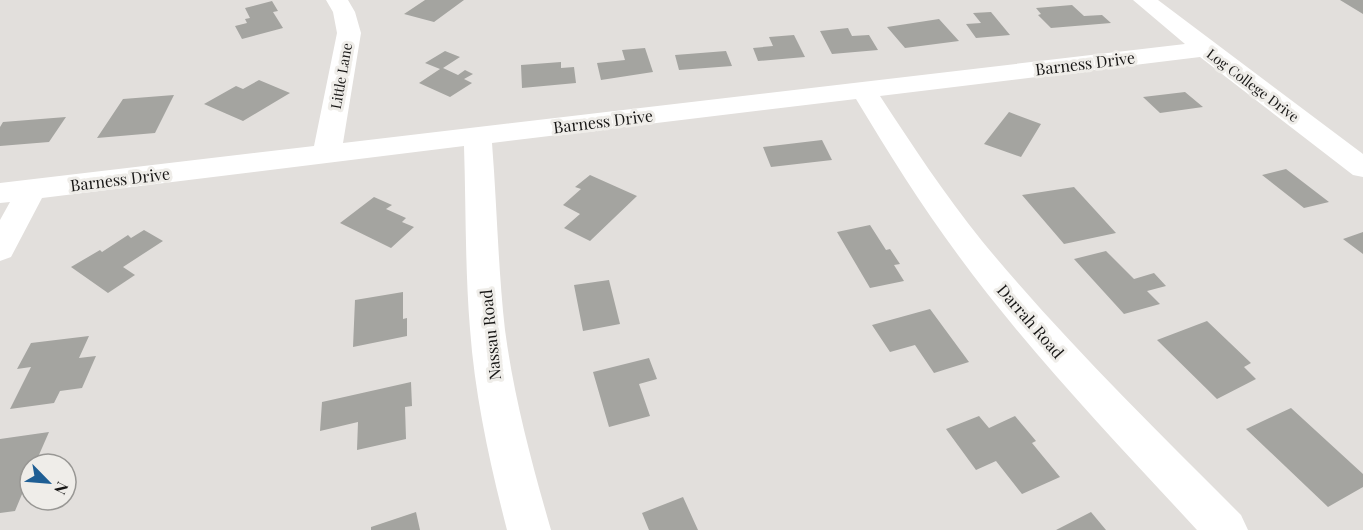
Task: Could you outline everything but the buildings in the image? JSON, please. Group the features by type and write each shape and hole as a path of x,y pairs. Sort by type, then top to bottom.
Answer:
{"street":[{"name":"Little Lane","path":"327,154 349,33 344,12 337,0"},
{"name":"Log College Drive","path":"1144,0 1363,168"},
{"name":"Barness Drive","path":"0,193 1205,49"},
{"name":"Darrah Road","path":"863,90 934,200 1015,303 1096,396 1226,530"},
{"name":"Nassau Road","path":"478,136 485,302 494,376 510,461 529,530"},
{"path":"0,249 32,189"}]}
